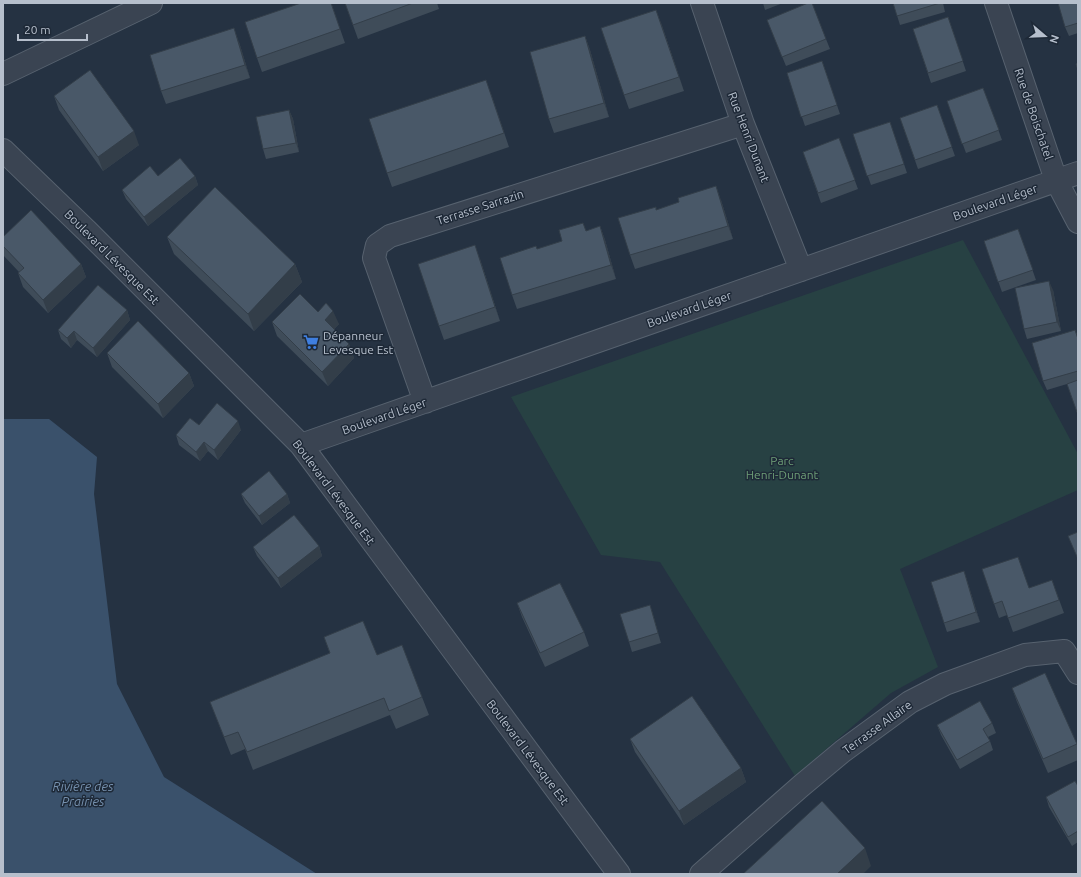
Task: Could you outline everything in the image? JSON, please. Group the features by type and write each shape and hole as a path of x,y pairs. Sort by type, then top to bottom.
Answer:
{"street":[{"path":"3,74 151,3"},
{"name":"Rue Henri Dunant","path":"702,3 743,124 801,270"},
{"name":"Rue de Boischatel","path":"996,3 1056,180 1078,222"},
{"name":"Terrasse Sarrazin","path":"425,402 374,258 377,245 390,236 743,124"},
{"name":"Boulevard Lévesque Est","path":"3,150 88,232 301,445 619,874"},
{"name":"Boulevard Léger","path":"301,445 1078,173"},
{"name":"Terrasse Allaire","path":"701,874 843,751 910,702 945,684 1025,655 1064,651 1078,672"}],"green space":[{"name":"Parc Henri-Dunant","path":"963,240 1078,454 1078,490 900,569 938,667 891,693 795,776 660,562 601,555 511,397"}],"water":[{"name":"Rivière des Prairies","path":"3,419 49,419 97,457 94,494 117,684 164,777 317,874 3,874"}],"building":[{"path":"301,3 331,3 340,29 257,58 245,22"},
{"path":"345,3 413,3 353,25"},
{"path":"808,3 812,3 826,39 782,57 767,20"},
{"path":"893,3 940,3 897,16"},
{"path":"1058,3 1078,3 1078,23 1065,27"},
{"path":"656,10 679,77 624,95 601,28"},
{"path":"948,17 963,61 928,73 913,29"},
{"path":"234,28 245,65 161,91 150,55"},
{"path":"585,36 604,103 549,119 530,52"},
{"path":"822,61 837,105 801,117 787,73"},
{"path":"90,70 134,131 98,157 54,96"},
{"path":"486,80 504,133 387,173 369,119"},
{"path":"983,88 999,130 962,144 947,101"},
{"path":"937,105 952,147 915,160 900,118"},
{"path":"289,110 296,143 263,149 256,117"},
{"path":"890,122 904,164 867,176 853,134"},
{"path":"839,138 855,180 818,193 803,152"},
{"path":"180,158 195,176 144,217 122,190 150,166 158,176"},
{"path":"716,186 728,226 630,255 618,218 656,207 656,210 679,202 678,198"},
{"path":"215,187 295,264 248,314 167,237"},
{"path":"31,210 81,264 43,300 18,273 24,268 3,246 3,237"},
{"path":"583,223 586,231 600,226 611,265 512,295 500,258 536,246 537,249 562,241 559,230"},
{"path":"1018,229 1033,270 998,282 984,241"},
{"path":"475,245 495,307 439,326 418,264"},
{"path":"1049,281 1057,322 1024,329 1015,288"},
{"path":"98,285 127,310 93,348 74,331 67,338 58,330"},
{"path":"300,294 318,312 326,303 333,311 325,320 349,344 322,372 272,322"},
{"path":"138,321 189,373 158,404 107,353"},
{"path":"1075,330 1078,339 1078,371 1043,381 1032,343"},
{"path":"1078,380 1078,415 1067,384"},
{"path":"217,403 238,421 214,450 204,442 196,452 176,435 190,418 199,425"},
{"path":"269,471 287,494 259,516 241,494"},
{"path":"294,515 319,546 278,578 253,547"},
{"path":"1078,532 1078,559 1068,536"},
{"path":"1018,557 1029,588 1052,580 1059,600 1008,618 1002,601 994,604 982,569"},
{"path":"964,571 976,612 944,623 931,582"},
{"path":"560,583 584,632 540,653 517,603"},
{"path":"650,605 658,633 629,642 620,614"},
{"path":"363,621 377,655 402,645 422,697 389,711 384,698 247,752 238,732 224,737 210,702 330,653 324,637"},
{"path":"1045,673 1077,744 1043,759 1012,688"},
{"path":"692,696 741,768 679,811 630,739"},
{"path":"980,701 992,723 983,729 990,741 957,760 937,725"},
{"path":"1075,781 1078,786 1078,831 1068,837 1046,797"},
{"path":"822,801 865,848 837,874 743,874"}],"place":[{"name":"Dépanneur Levesque Est","path":"311,342"}]}
